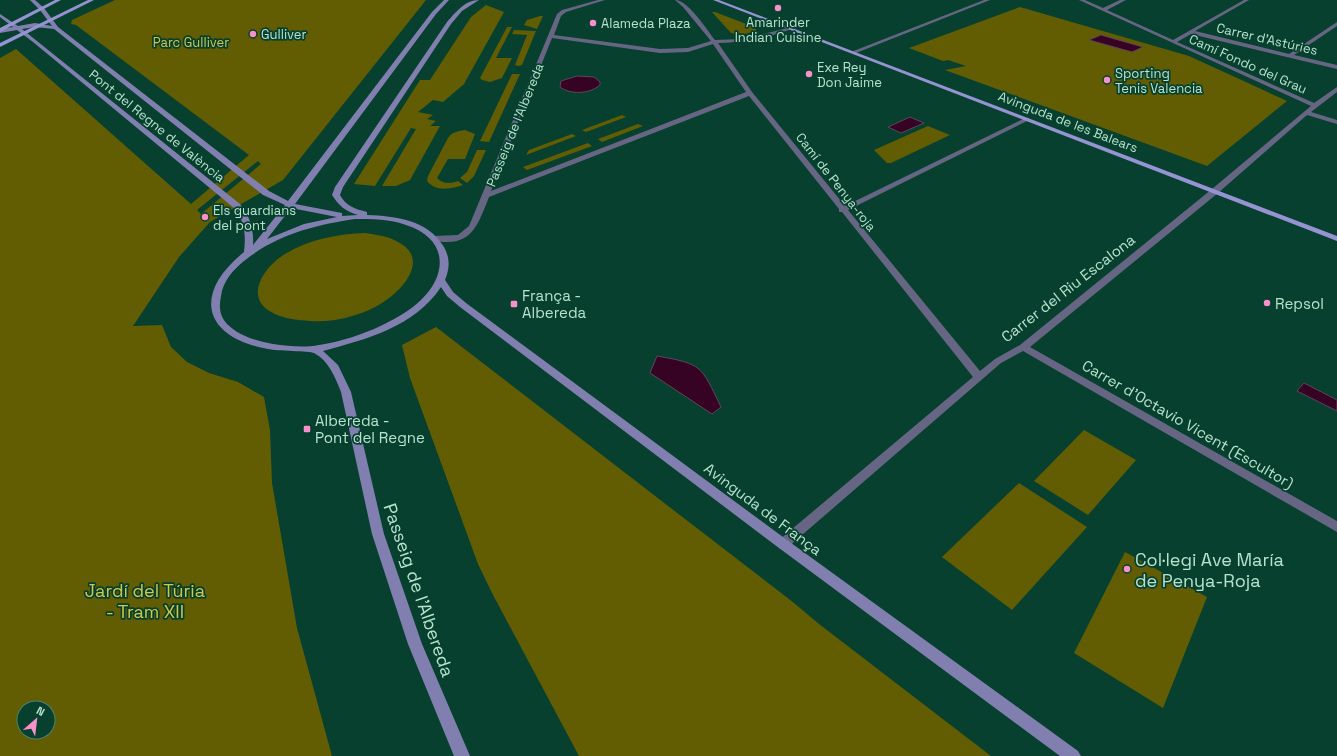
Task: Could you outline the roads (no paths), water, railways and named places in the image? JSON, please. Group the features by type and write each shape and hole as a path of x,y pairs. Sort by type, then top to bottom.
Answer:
{"main road":[{"name":"Pont del Regne de València","path":"32,0 42,9 57,29 263,191 273,198 290,204"},
{"path":"0,30 14,26 59,0"},
{"path":"0,45 23,32 92,0"},
{"path":"251,250 278,236 303,226 329,220 371,217 402,221 420,228 434,238 444,255 445,267 441,280 434,291 418,307 396,322 369,334 314,349 273,347 244,339 224,326 215,309 217,290 228,270 251,250 310,180 434,13 447,0"},
{"path":"371,217 353,211 341,204 336,195 339,187 449,22 460,10 477,0"},
{"name":"Avinguda de les Balears","path":"715,0 854,52 1337,239"},
{"name":"Pont del Regne de València","path":"0,15 35,41 236,206 248,224 251,250"},
{"path":"14,26 38,26 57,29"},
{"path":"290,204 317,212 355,217"},
{"name":"Avinguda de França","path":"441,280 450,294 463,305 783,544 1073,756"},
{"name":"Passeig de l'Albereda","path":"314,349 330,360 337,370 346,392 378,534 415,644 462,756"}],"street":[{"path":"580,0 591,4"},
{"name":"Passeig de l'Albereda","path":"434,238 452,239 464,236 470,232 487,195 560,13 603,0"},
{"name":"Camí de Penya-roja","path":"677,0 685,6 714,42 750,93 842,210 978,377"},
{"path":"854,52 988,0"},
{"path":"1081,0 1173,42 1247,0"},
{"path":"1103,10 1124,0"},
{"path":"1289,56 1337,24"},
{"path":"551,36 667,51 688,50 714,42 742,41 766,36 790,28"},
{"name":"Carrer d'Astúries","path":"1191,32 1337,67"},
{"name":"Camí Fondo del Grau","path":"1173,42 1315,106"},
{"name":"Carrer del Riu Escalona","path":"783,544 998,360 1023,347 1215,191 1306,113 1337,89"},
{"path":"487,195 750,93"},
{"path":"1306,113 1337,122"},
{"path":"842,210 1027,119"},
{"name":"Carrer d'Octavio Vicent (Escultor)","path":"1023,347 1337,527"}],"place":[{"name":"Amarinder Indian Cuisine","path":"778,8"},
{"name":"Alameda Plaza","path":"593,23"},
{"name":"Gulliver","path":"253,34"},
{"name":"Exe Rey Don Jaime","path":"809,74"},
{"name":"Sporting Tenis Valencia","path":"1107,80"},
{"name":"Els guardians del pont","path":"205,217"},
{"name":"Repsol","path":"1267,303"},
{"name":"França - Albereda","path":"514,304"},
{"name":"Albereda - Pont del Regne","path":"307,429"},
{"name":"Col·legi Ave María de Penya-Roja","path":"1127,569"}],"park label":[{"name":"Parc Gulliver","path":"191,42"},
{"name":"Jardí del Túria - Tram XII","path":"145,600"}]}
